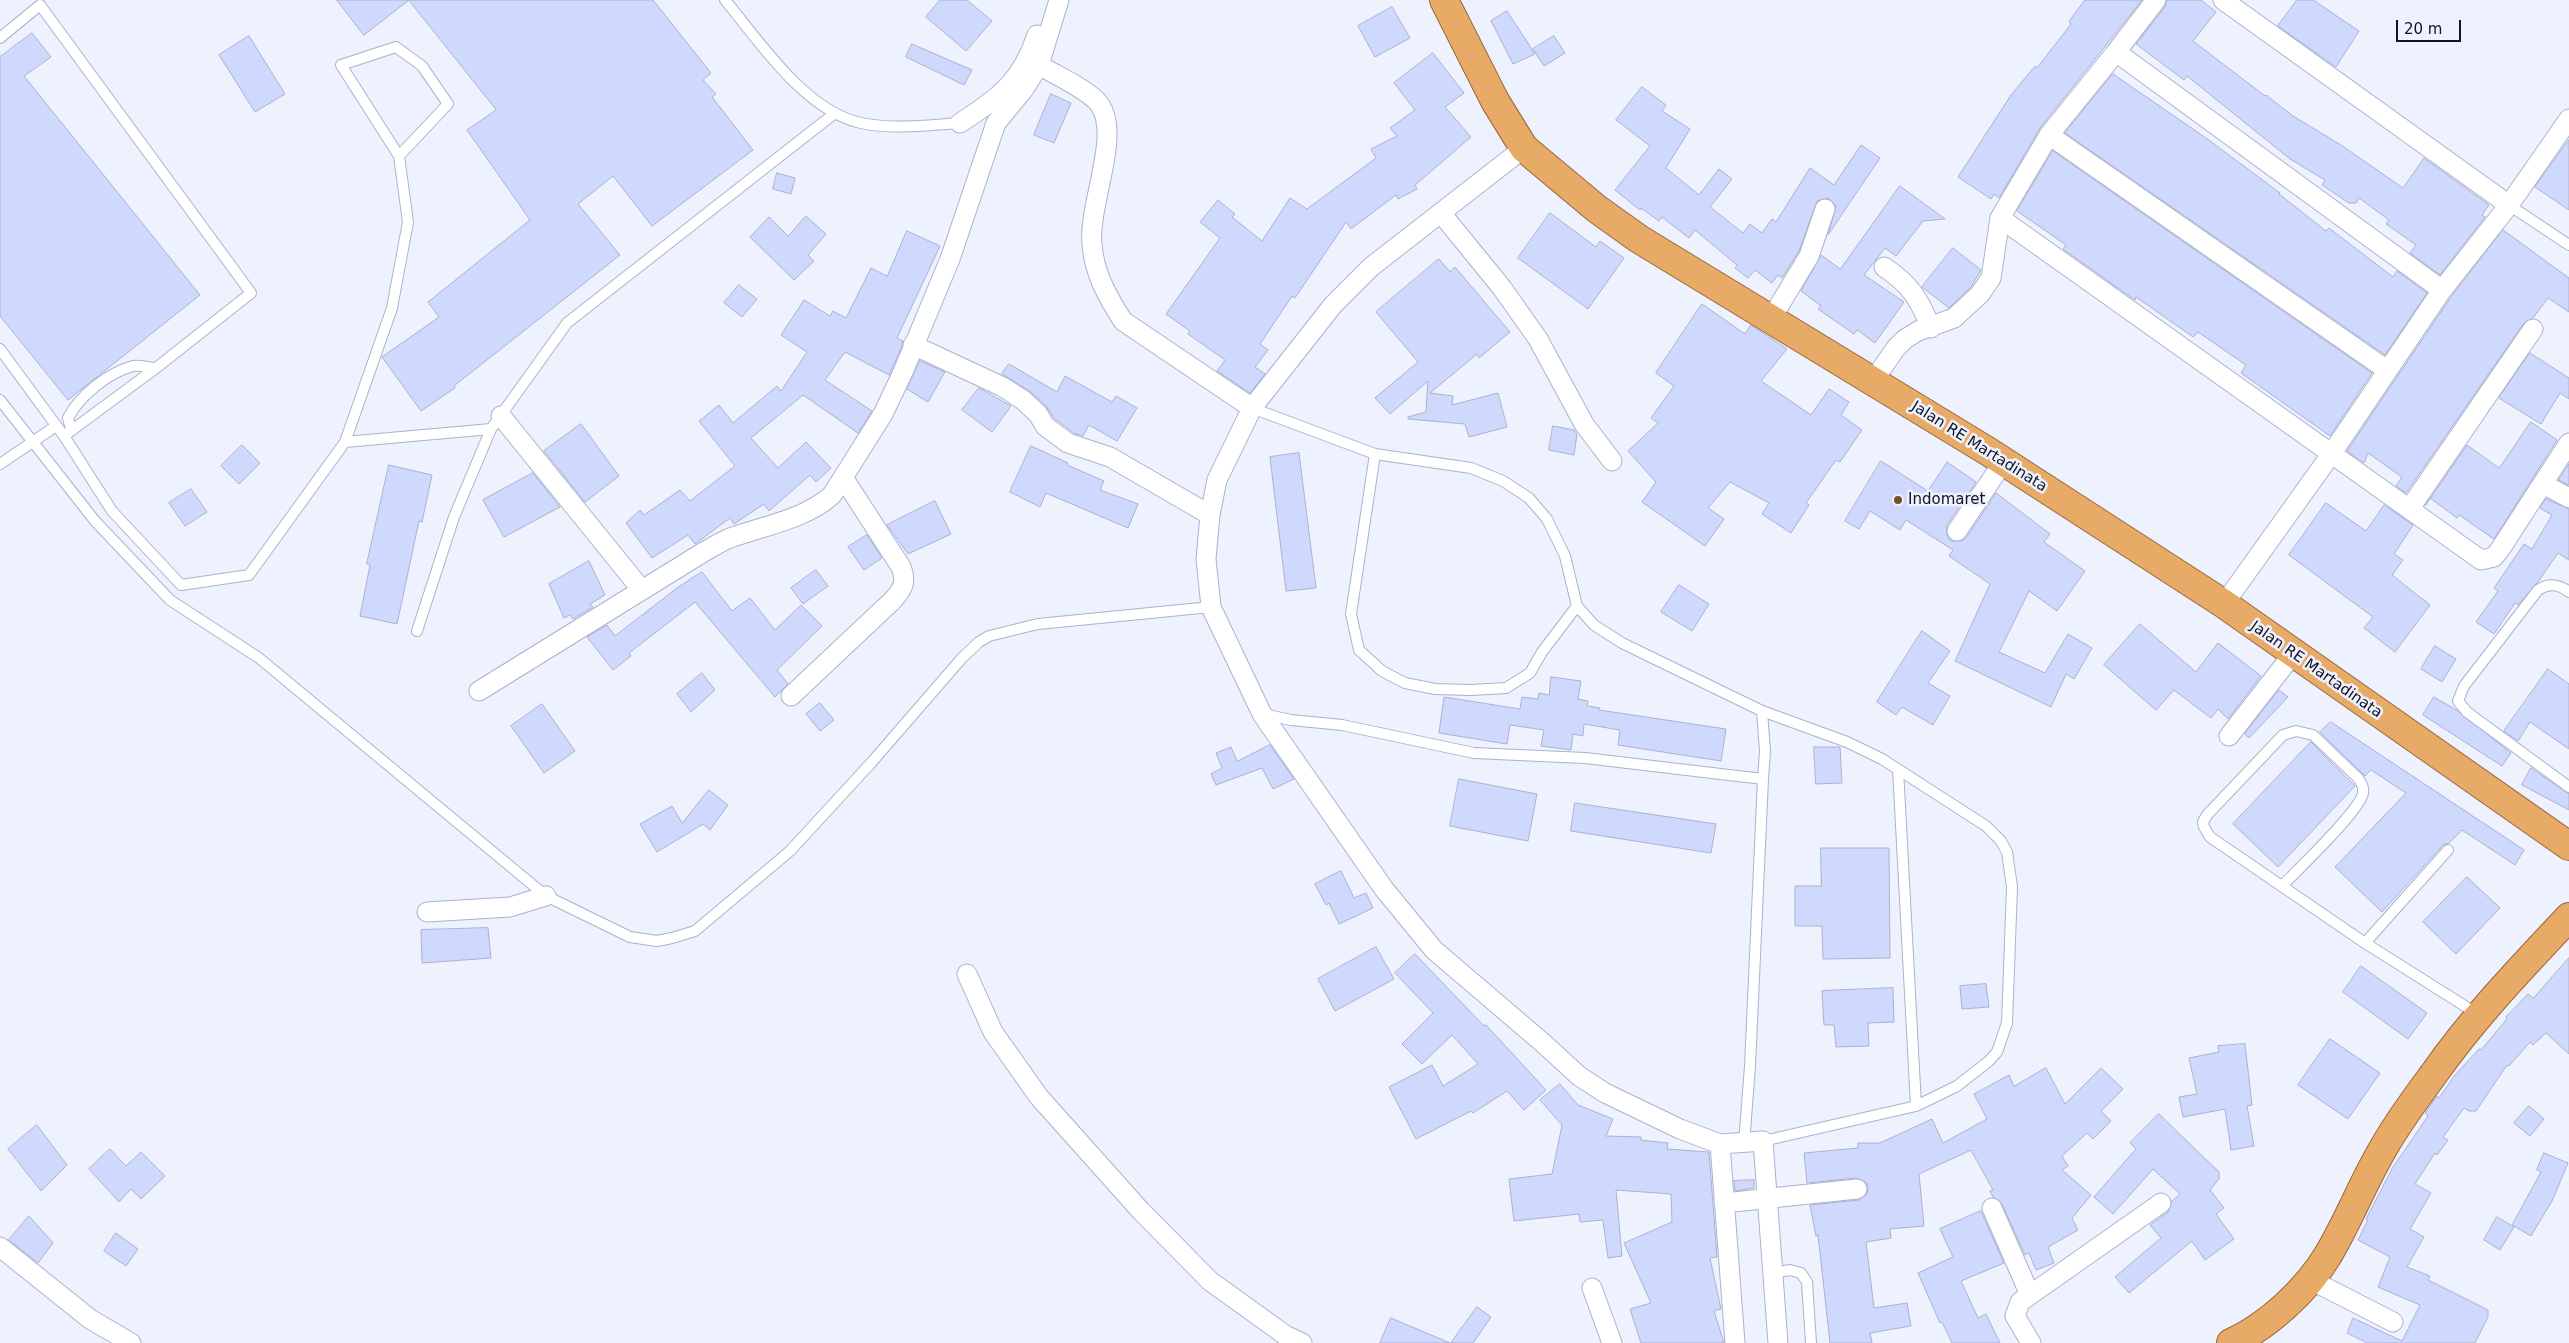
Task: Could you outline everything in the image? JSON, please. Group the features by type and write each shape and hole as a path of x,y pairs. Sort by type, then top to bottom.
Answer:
{"highway":[{"name":"Jalan RE Martadinata","path":"1444,0 1495,101 1524,148 1597,209 1639,239 2004,461 2224,604 2569,846"},
{"path":"2231,1343 2251,1334 2272,1318 2295,1297 2328,1256 2383,1147 2434,1074 2497,993 2569,917"}],"street":[{"path":"960,124 990,104 1009,88 1021,73 1033,46 1048,0"},
{"path":"478,691 641,589 728,539 822,504 844,479 883,414 914,345 950,259 996,123 1024,89 1039,65 1059,0"},
{"path":"1873,381 1896,348 1905,339 1918,331 1931,328 1954,318 1980,294 1991,278 2000,218 2049,135 2156,0"},
{"path":"2223,0 2509,205"},
{"path":"2116,52 2442,290"},
{"path":"1039,65 1092,96 1103,112 1109,132 1095,205 1091,242 1098,279 1112,304 1123,321 1252,408"},
{"path":"990,104 996,123"},
{"path":"2224,604 2332,453 2442,290 2509,205 2569,119"},
{"path":"960,124 996,123"},
{"path":"2049,135 2387,370"},
{"path":"1524,148 1371,267 1332,305 1252,408 1217,480 1210,516 1206,559 1211,607 1262,714 1351,838 1384,889 1434,950 1543,1043 1578,1076 1605,1094 1720,1144 1744,1144 1763,1141 1778,1343"},
{"path":"1772,319 1809,256 1826,209"},
{"path":"1441,213 1502,288 1538,339 1584,424 1612,461"},
{"path":"2000,218 2410,508 2477,558 2488,560 2501,548 2569,443"},
{"path":"1884,267 1904,280 1920,301 1931,328"},
{"path":"2410,508 2533,329"},
{"path":"914,345 1003,388 1023,400 1038,414 1046,426 1068,443 1110,457 1210,516"},
{"path":"496,423 641,589"},
{"path":"1958,531 2004,461"},
{"path":"791,696 892,601 902,590 905,578 901,567 844,479"},
{"path":"2543,484 2569,498"},
{"path":"2229,736 2293,654"},
{"path":"427,912 510,907 546,896"},
{"path":"967,974 993,1032 1039,1097 1140,1210 1210,1281 1285,1336 1302,1343"},
{"path":"1720,1144 1735,1343"},
{"path":"1724,1203 1857,1189"},
{"path":"2031,1343 2015,1316 2020,1302 2161,1203"},
{"path":"1992,1208 2030,1295"},
{"path":"0,1247 90,1319 131,1343"},
{"path":"2309,1279 2394,1322"},
{"path":"1592,1288 1612,1343"}],"lane":[{"path":"725,0 793,83 835,113 860,123 896,126 960,124"},
{"path":"0,38 40,5 251,293 156,368 67,432"},
{"path":"0,349 56,426 67,432 112,512 181,585 249,575 345,442 392,308 408,222 399,156 341,66 396,47 422,66 448,104 399,156"},
{"path":"417,631 454,517 496,423 567,323 835,113"},
{"path":"2509,205 2569,245"},
{"path":"67,432 68,418 75,404 108,377 135,366 156,368"},
{"path":"0,400 95,521 170,600 259,658 546,896 630,937 657,940 672,938 695,930 790,851 871,764 962,658 979,642 989,636 1038,624 1211,607"},
{"path":"1252,408 1375,454 1472,468 1503,481 1529,498 1547,519 1565,556 1577,606 1594,625 1622,643 1762,711 1847,742 1882,759 1986,826 1996,836 2007,852 2012,880 2007,1022 1997,1052 1977,1071 1957,1086 1916,1106 1763,1141"},
{"path":"345,442 496,423"},
{"path":"0,464 56,426"},
{"path":"1375,454 1351,614 1359,650 1382,671 1405,683 1435,689 1471,690 1506,688 1530,673 1542,652 1577,606"},
{"path":"2569,592 2554,585 2542,587 2538,590 2464,686 2458,701 2467,712 2569,787"},
{"path":"1744,1144 1750,1066 1752,977 1765,751 1762,711"},
{"path":"1262,714 1291,720 1342,726 1474,753 1585,758 1763,779"},
{"path":"2282,886 2354,809 2363,793 2362,784 2358,778 2313,735 2304,732 2283,736 2207,815 2203,822 2206,833 2210,837 2365,943 2480,1015"},
{"path":"1898,769 1916,1106"},
{"path":"2365,943 2448,850"},
{"path":"1773,1273 1801,1273 1807,1282 1811,1343"}],"building":[{"path":"337,0 409,0 364,35"},
{"path":"409,0 653,0 711,73 703,80 716,94 712,97 753,150 652,226 613,176 578,204 620,255 454,386 455,388 421,411 382,357 439,317 428,302 530,220 467,130 496,110"},
{"path":"940,0 967,0 992,21 966,51 926,17"},
{"path":"2085,0 2142,0 2040,128 1999,198 1994,194 1991,199 1958,177 2011,95 2035,66 2037,68 2071,24 2069,22"},
{"path":"2167,0 2201,0 2216,12 2193,41 2293,116 2341,145 2403,188 2424,158 2489,205 2482,215 2485,217 2440,275 2410,253 2416,245 2386,224 2389,220 2359,198 2356,203 2349,203 2322,185 2325,180 2290,159 2187,76 2184,80 2136,44 2165,7"},
{"path":"2297,0 2313,0 2359,31 2336,67 2278,26"},
{"path":"1392,7 1410,38 1375,57 1358,26"},
{"path":"1507,11 1535,54 1513,64 1491,21"},
{"path":"32,33 51,57 24,76 200,295 68,400 0,316 0,57"},
{"path":"249,36 285,94 255,112 219,55"},
{"path":"1554,36 1565,53 1544,66 1533,49"},
{"path":"912,44 972,70 964,85 906,57"},
{"path":"1433,53 1464,93 1445,107 1471,137 1415,185 1417,189 1398,199 1396,195 1351,229 1346,222 1295,298 1292,296 1260,344 1268,350 1255,367 1265,374 1250,393 1217,371 1225,360 1188,334 1190,331 1166,314 1220,238 1200,222 1218,200 1235,214 1232,217 1262,241 1290,198 1307,209 1376,158 1371,149 1397,136 1390,128 1415,110 1394,83"},
{"path":"2113,74 2206,138 2280,193 2326,231 2329,228 2393,277 2397,271 2427,293 2385,355 2065,133"},
{"path":"1642,87 1666,105 1662,111 1690,129 1666,168 1699,195 1719,169 1732,179 1710,207 1743,233 1750,224 1762,233 1772,219 1776,222 1810,168 1834,185 1861,145 1880,158 1828,235 1836,206 1828,198 1817,201 1799,251 1782,278 1778,275 1772,283 1755,270 1748,278 1735,268 1737,265 1695,230 1689,238 1662,217 1659,221 1641,208 1640,210 1615,190 1650,146 1616,120"},
{"path":"1051,94 1071,103 1054,143 1034,135"},
{"path":"2569,140 2569,210 2535,187"},
{"path":"2053,151 2372,373 2330,436 2241,373 2246,365 2198,332 2193,337 2136,297 2135,300 2063,249 2066,245 2017,211"},
{"path":"777,173 795,178 791,194 773,189"},
{"path":"1900,186 1945,219 1923,221 1896,256 1885,248 1864,275 1904,302 1875,343 1857,330 1854,334 1818,309 1821,306 1801,291 1821,255 1840,269"},
{"path":"1550,213 1596,247 1600,241 1624,258 1588,309 1518,258"},
{"path":"806,216 826,234 808,255 814,261 794,280 750,237 769,217 788,236"},
{"path":"2503,230 2569,278 2569,312 2548,298 2533,318 2524,323 2406,493 2396,486 2402,477 2368,453 2364,463 2347,451 2451,297"},
{"path":"907,231 940,246 897,338 903,341 902,346 889,375 845,352 825,380 872,411 858,433 803,395 751,438 778,468 806,442 831,468 816,482 810,475 769,511 764,504 734,524 730,518 695,544 688,535 652,558 626,523 640,510 644,515 680,490 690,501 735,466 699,421 719,405 733,423 777,386 781,391 807,352 781,335 804,300 830,316 833,311 846,318 871,268 887,276"},
{"path":"1953,248 1981,270 1971,287 1949,308 1922,287"},
{"path":"1439,259 1450,272 1455,267 1510,332 1479,358 1477,354 1430,393 1453,396 1452,405 1498,393 1507,427 1469,437 1465,424 1408,419 1408,417 1426,412 1428,381 1390,414 1375,398 1418,362 1376,312"},
{"path":"739,285 757,299 742,317 724,303"},
{"path":"1702,304 1745,334 1751,325 1787,349 1761,381 1811,415 1829,389 1849,402 1841,415 1862,430 1840,462 1836,460 1806,503 1809,505 1791,533 1762,514 1769,503 1730,482 1708,508 1724,519 1705,546 1642,502 1656,482 1628,451 1658,423 1651,418 1674,386 1656,373"},
{"path":"2530,353 2569,378 2569,399 2560,393 2541,424 2499,398"},
{"path":"920,361 945,372 928,402 907,389"},
{"path":"1009,364 1057,392 1065,376 1112,402 1116,396 1137,408 1117,441 1089,425 1083,436 1074,433 1054,418 1046,406 1031,392 1002,374"},
{"path":"979,388 1011,406 992,432 962,410"},
{"path":"2531,422 2557,440 2494,539 2459,515 2457,518 2430,498 2467,445 2499,468"},
{"path":"581,424 619,476 585,502 544,451"},
{"path":"1553,426 1574,430 1577,434 1574,455 1549,450"},
{"path":"242,445 260,463 239,484 221,466"},
{"path":"1031,446 1068,463 1067,465 1104,481 1100,490 1138,504 1128,528 1046,493 1040,507 1010,492"},
{"path":"1299,453 1316,588 1286,591 1270,457"},
{"path":"1881,461 1928,491 1947,462 1976,482 1947,525 1947,535 1951,541 1961,541 1966,538 1996,493 2050,534 2044,542 2085,571 2057,611 2029,591 1999,652 2045,673 2068,634 2092,648 2074,679 2066,674 2051,707 1955,661 1990,584 1949,556 1953,550 1906,520 1900,530 1870,511 1859,529 1845,521"},
{"path":"2569,464 2569,485 2559,480"},
{"path":"389,465 432,475 422,522 419,521 397,624 360,616 370,565 367,564"},
{"path":"533,473 560,507 504,537 483,500"},
{"path":"191,489 207,512 185,526 169,503"},
{"path":"2546,499 2569,509 2569,560 2558,553 2538,582 2518,605 2515,603 2494,634 2476,622 2498,591 2494,588 2524,544 2532,549 2552,515 2540,508"},
{"path":"935,501 951,534 908,554 887,525"},
{"path":"2326,503 2366,531 2384,505 2413,525 2394,554 2403,560 2392,575 2430,605 2395,652 2364,628 2373,617 2289,555"},
{"path":"867,535 882,558 864,570 848,547"},
{"path":"589,561 605,595 590,604 593,607 573,619 570,615 564,618 549,584"},
{"path":"816,570 828,586 803,604 791,588"},
{"path":"702,572 732,611 750,598 775,630 801,605 822,626 777,670 788,684 775,697 695,602 629,653 631,656 613,670 587,637 607,625 615,636 677,588"},
{"path":"1679,585 1709,604 1692,631 1661,612"},
{"path":"2140,624 2196,672 2218,643 2261,676 2228,719 2218,709 2211,718 2174,690 2156,710 2104,665"},
{"path":"1922,631 1950,651 1928,683 1950,696 1933,725 1902,707 1896,715 1877,702"},
{"path":"2435,646 2456,659 2442,682 2421,669"},
{"path":"2548,669 2569,684 2569,749 2530,722 2518,741 2504,731"},
{"path":"702,673 715,690 691,712 677,694"},
{"path":"1551,677 1581,681 1578,699 1588,701 1587,706 1600,708 1599,710 1726,729 1721,761 1618,745 1620,730 1584,724 1583,736 1573,734 1571,750 1541,746 1544,730 1510,725 1507,744 1439,733 1444,697 1520,709 1522,697 1538,699 1539,693 1549,695"},
{"path":"2279,690 2288,697 2249,738 2245,734"},
{"path":"2434,697 2458,711 2511,753 2502,766 2423,715"},
{"path":"820,703 834,720 820,731 806,714"},
{"path":"542,704 575,751 544,773 511,726"},
{"path":"2331,722 2524,850 2515,865 2462,830 2449,843 2443,845 2382,912 2335,867 2406,793 2371,770 2365,776 2320,732"},
{"path":"2311,742 2355,786 2278,867 2233,824"},
{"path":"1270,745 1294,779 1273,789 1262,768 1216,785 1211,774 1222,768 1216,753 1231,747 1237,761"},
{"path":"1814,747 1840,747 1842,783 1816,784"},
{"path":"2531,768 2569,794 2569,810 2522,785"},
{"path":"1459,779 1537,794 1528,841 1450,826"},
{"path":"709,790 728,805 710,830 703,824 657,852 640,824 672,806 682,823"},
{"path":"1575,803 1716,824 1711,853 1571,831"},
{"path":"1821,848 1889,848 1890,958 1823,959 1822,926 1795,926 1795,886 1821,886"},
{"path":"1341,871 1354,898 1366,893 1373,908 1339,924 1329,903 1326,905 1315,884"},
{"path":"2467,877 2500,908 2456,954 2423,922"},
{"path":"488,928 491,958 422,963 421,930"},
{"path":"1376,947 1394,979 1335,1011 1318,979"},
{"path":"1415,954 1484,1026 1486,1025 1546,1090 1524,1110 1507,1091 1473,1113 1471,1111 1416,1139 1389,1087 1432,1065 1443,1086 1478,1064 1452,1035 1422,1064 1402,1044 1433,1013 1395,973"},
{"path":"2569,958 2569,1054 2546,1033 2533,1045 2530,1042 2509,1066 2507,1065 2476,1111 2469,1111 2464,1108 2443,1137 2448,1140 2437,1155 2435,1153 2415,1184 2431,1193 2410,1229 2424,1237 2407,1267 2430,1276 2428,1280 2488,1310 2488,1317 2475,1343 2367,1343 2347,1333 2353,1318 2402,1341 2420,1305 2378,1287 2390,1257 2358,1240 2368,1220 2366,1219 2393,1167 2428,1116 2425,1113 2437,1096 2439,1098 2455,1075 2479,1049 2481,1050 2507,1019 2506,1017 2528,994 2533,998"},
{"path":"2361,966 2427,1013 2408,1039 2343,992"},
{"path":"1986,984 1989,1007 1962,1009 1960,986"},
{"path":"1893,988 1894,1022 1868,1023 1869,1046 1836,1047 1834,1025 1824,1025 1822,991"},
{"path":"2330,1039 2380,1073 2348,1119 2298,1085"},
{"path":"2245,1044 2252,1105 2247,1106 2254,1146 2231,1150 2225,1109 2183,1117 2179,1097 2197,1094 2189,1058 2219,1052 2218,1046"},
{"path":"2046,1068 2065,1104 2101,1068 2123,1089 2101,1111 2111,1121 2093,1139 2087,1133 2062,1156 2068,1166 2062,1170 2091,1195 2072,1218 2078,1230 2048,1247 2054,1263 2036,1270 2029,1253 2025,1255 2002,1204 1993,1197 1990,1191 1993,1190 1971,1150 1919,1174 1924,1226 1890,1229 1891,1238 1866,1242 1874,1308 1907,1303 1911,1326 1870,1333 1872,1343 1830,1343 1818,1235 1816,1236 1810,1205 1859,1200 1867,1194 1868,1187 1866,1182 1856,1178 1807,1183 1804,1153 1858,1148 1858,1143 1880,1143 1932,1119 1943,1143 1987,1119 1974,1094 2009,1075 2014,1086"},
{"path":"1560,1084 1578,1105 1613,1119 1606,1136 1641,1137 1641,1140 1668,1143 1667,1149 1709,1152 1717,1257 1710,1258 1721,1309 1714,1311 1724,1343 1641,1343 1630,1309 1651,1303 1624,1243 1672,1222 1671,1194 1616,1190 1622,1256 1608,1258 1603,1220 1580,1222 1579,1214 1514,1221 1509,1179 1552,1174 1562,1125 1540,1100"},
{"path":"2529,1106 2544,1119 2530,1136 2514,1123"},
{"path":"2159,1114 2219,1172 2219,1179 2210,1190 2224,1208 2216,1214 2234,1239 2205,1260 2192,1241 2129,1293 2115,1277 2161,1238 2150,1225 2168,1212 2172,1201 2180,1194 2153,1169 2113,1214 2094,1197 2136,1149 2130,1143"},
{"path":"37,1125 67,1165 41,1191 8,1149"},
{"path":"110,1149 126,1166 141,1152 165,1176 141,1199 131,1189 119,1202 89,1169"},
{"path":"2544,1153 2568,1163 2552,1201 2531,1236 2512,1225 2541,1172 2537,1170"},
{"path":"1754,1180 1754,1188 1735,1191 1734,1181"},
{"path":"1981,1211 2004,1263 1961,1281 1978,1318 1986,1314 2000,1343 1952,1343 1942,1322 1940,1323 1918,1273 1953,1257 1940,1229"},
{"path":"29,1216 53,1243 38,1263 9,1240"},
{"path":"2497,1217 2514,1227 2500,1250 2484,1240"},
{"path":"116,1233 138,1249 126,1266 104,1251"},
{"path":"1477,1307 1491,1317 1473,1343 1451,1343"},
{"path":"1391,1318 1450,1343 1380,1343"}],"place":[{"name":"Indomaret","path":"1898,500"}]}
